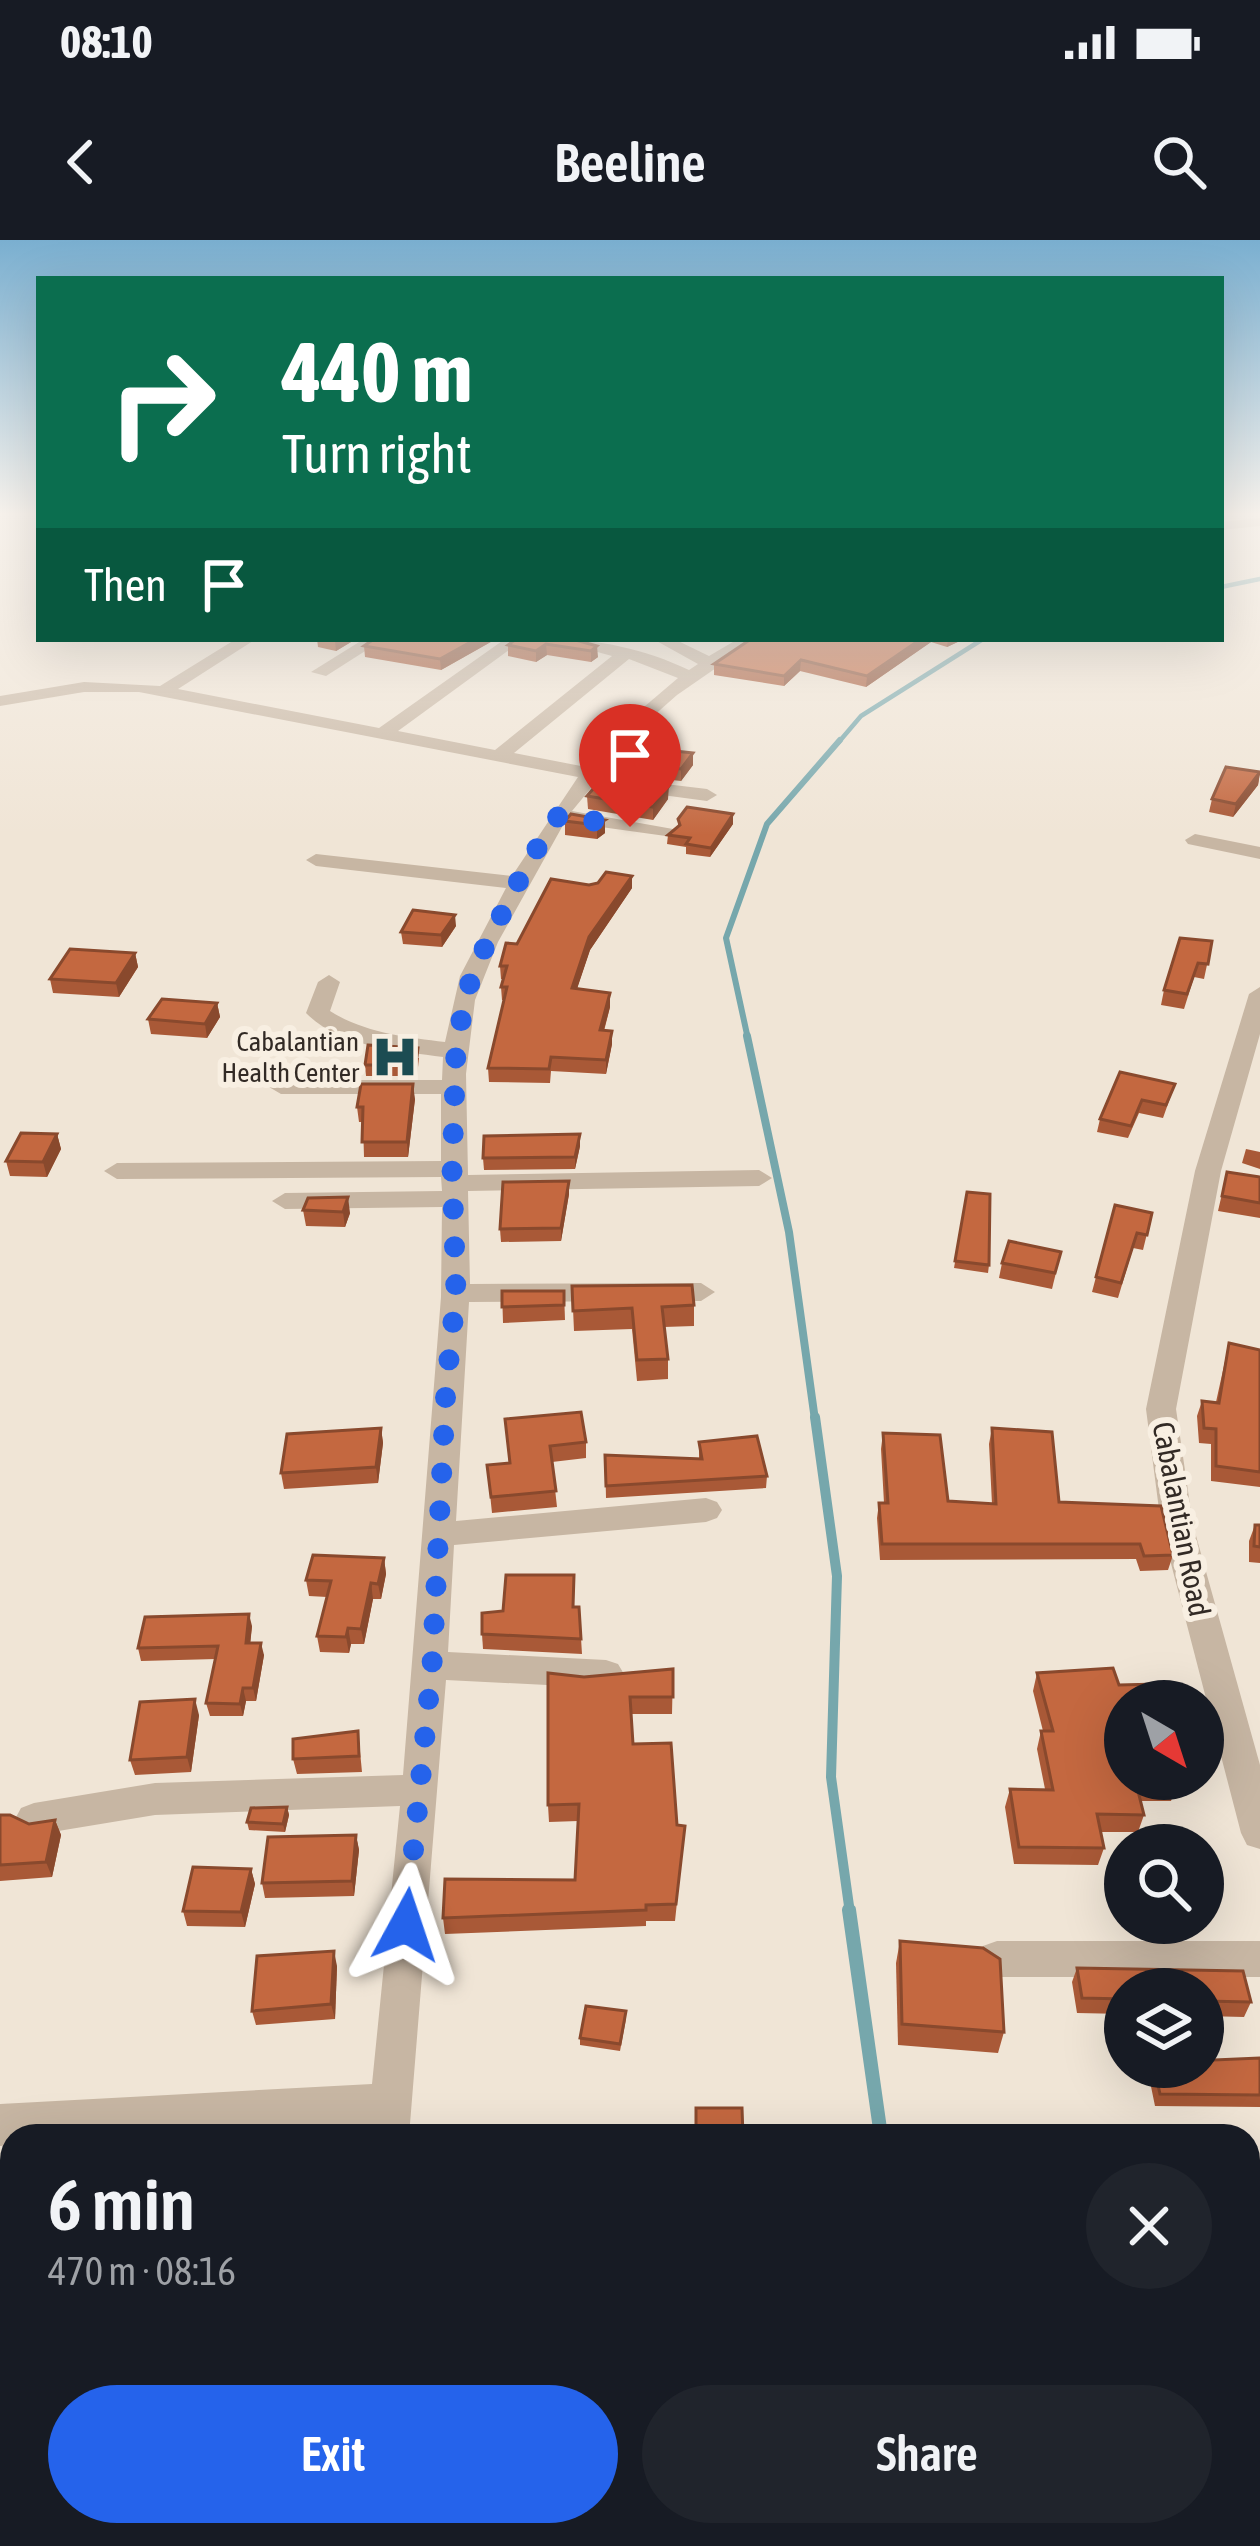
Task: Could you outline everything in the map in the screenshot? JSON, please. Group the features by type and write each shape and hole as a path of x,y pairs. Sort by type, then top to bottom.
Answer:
{"street":[{"path":"163,691 243,642"},
{"path":"320,672 371,642"},
{"path":"385,732 512,642"},
{"path":"573,642 697,669"},
{"path":"669,642 697,669"},
{"path":"78,2124 389,2120 432,1665 456,1293 454,1088 465,997 518,883 587,777 697,669 744,642"},
{"path":"500,755 626,653"},
{"path":"0,701 84,687 163,691 500,755 587,777 707,795"},
{"path":"559,815 666,833"},
{"path":"1195,840 1260,853"},
{"path":"316,860 518,883"},
{"path":"329,982 318,1013 332,1024 399,1043 456,1051"},
{"name":"Cabalantian Road","path":"1260,994 1208,1172 1161,1409 1177,1525 1260,1833"},
{"path":"280,1087 454,1088"},
{"path":"117,1171 453,1184 759,1178"},
{"path":"1208,1172 1243,1178"},
{"path":"285,1201 453,1184"},
{"path":"456,1293 701,1292"},
{"path":"438,1535 706,1510"},
{"path":"432,1665 606,1674"},
{"path":"34,1819 155,1799 417,1790"},
{"path":"997,1959 1260,1958"}],"building":[{"path":"370,642 471,642 440,659 364,646"},
{"path":"583,642 597,646 591,651 546,644 536,651 508,645"},
{"path":"747,642 917,642 867,676 801,660 784,676 714,664"},
{"path":"638,747 693,753 681,769 626,763"},
{"path":"1226,767 1260,772 1236,804 1212,799"},
{"path":"612,780 669,786 653,807 587,796 593,789 604,791"},
{"path":"687,807 733,814 711,848 668,835 680,825 678,819"},
{"path":"571,814 605,820 597,825 565,821"},
{"path":"606,872 632,876 589,937 572,988 610,993 600,1030 612,1031 606,1060 551,1057 549,1069 488,1068 507,987 501,987 507,966 500,966 506,943 517,944 551,879 589,885 598,883"},
{"path":"413,910 455,915 441,935 401,932"},
{"path":"1180,938 1212,941 1208,964 1198,963 1187,994 1164,990"},
{"path":"70,949 135,953 116,983 50,979"},
{"path":"162,999 217,1003 205,1024 148,1019"},
{"path":"368,1045 418,1048 416,1065 365,1065"},
{"path":"1120,1072 1175,1084 1166,1105 1142,1100 1131,1126 1100,1119"},
{"path":"361,1084 413,1084 407,1142 362,1142 363,1107 357,1107"},
{"path":"21,1133 57,1134 43,1162 6,1161"},
{"path":"580,1134 575,1157 483,1158 484,1136"},
{"path":"1227,1172 1260,1177 1260,1203 1222,1196"},
{"path":"569,1181 561,1228 500,1229 503,1182"},
{"path":"967,1192 990,1194 989,1265 955,1261"},
{"path":"348,1197 343,1212 303,1210 308,1198"},
{"path":"1115,1205 1152,1213 1147,1235 1137,1233 1121,1283 1096,1277"},
{"path":"1009,1241 1061,1252 1055,1273 1002,1263"},
{"path":"692,1285 694,1305 662,1307 668,1359 637,1360 632,1308 573,1311 572,1286"},
{"path":"502,1291 564,1291 564,1305 502,1307"},
{"path":"1229,1343 1260,1350 1260,1472 1216,1466 1216,1429 1204,1428 1202,1401 1219,1403"},
{"path":"581,1412 586,1442 550,1446 556,1491 491,1497 487,1465 510,1463 505,1419"},
{"path":"381,1428 376,1467 281,1473 287,1434"},
{"path":"992,1428 1052,1432 1059,1502 1161,1506 1173,1555 1144,1556 1140,1544 882,1544 879,1503 888,1503 883,1433 940,1435 948,1501 996,1504"},
{"path":"757,1436 767,1476 606,1486 605,1455 702,1459 699,1442"},
{"path":"1255,1525 1260,1525 1260,1547 1254,1546"},
{"path":"313,1555 384,1558 378,1584 371,1583 361,1629 348,1628 346,1637 317,1636 331,1581 306,1580"},
{"path":"506,1575 574,1575 573,1607 579,1607 581,1639 482,1634 482,1613 503,1611"},
{"path":"249,1614 246,1643 261,1643 253,1688 243,1688 240,1704 206,1703 218,1646 138,1648 145,1617"},
{"path":"1113,1668 1117,1680 1104,1680 1104,1800 1140,1800 1144,1815 1097,1814 1104,1848 1019,1847 1010,1789 1053,1790 1041,1731 1053,1731 1037,1673"},
{"path":"673,1669 673,1697 630,1697 633,1744 671,1743 677,1825 685,1826 676,1904 646,1905 646,1910 443,1918 445,1879 575,1880 579,1804 548,1805 548,1673 584,1677"},
{"path":"195,1699 187,1757 130,1760 140,1702"},
{"path":"358,1731 359,1756 293,1759 293,1739"},
{"path":"287,1807 283,1824 247,1822 251,1808"},
{"path":"0,1815 29,1824 55,1820 46,1862 0,1865"},
{"path":"356,1835 352,1881 262,1883 268,1837"},
{"path":"193,1867 251,1869 241,1912 183,1911"},
{"path":"900,1941 983,1948 1000,1959 1004,2032 902,2024"},
{"path":"334,1951 331,2004 252,2011 257,1956"},
{"path":"1077,1968 1104,1968 1104,1999 1082,1998"},
{"path":"1224,1971 1243,1971 1251,2002 1224,2001"},
{"path":"586,2006 626,2011 620,2044 580,2038"},
{"path":"1260,2058 1260,2095 1160,2094 1159,2088 1224,2088 1224,2060"},
{"path":"696,2108 742,2108 743,2124 696,2124"}],"waterway":[{"path":"838,743 861,716 978,642"},
{"path":"748,1039 726,938 767,824 840,740"},
{"path":"747,1036 789,1232 815,1420"},
{"path":"815,1417 837,1576 831,1777 850,1913"},
{"path":"849,1910 879,2124"}],"place":[{"name":"Cabalantian Health Center","path":"395,1057"}],"route":[{"path":"406,1925 432,1665 446,1388 456,1293 452,1169 456,1051 465,997 529,861 559,815 630,827"}]}
